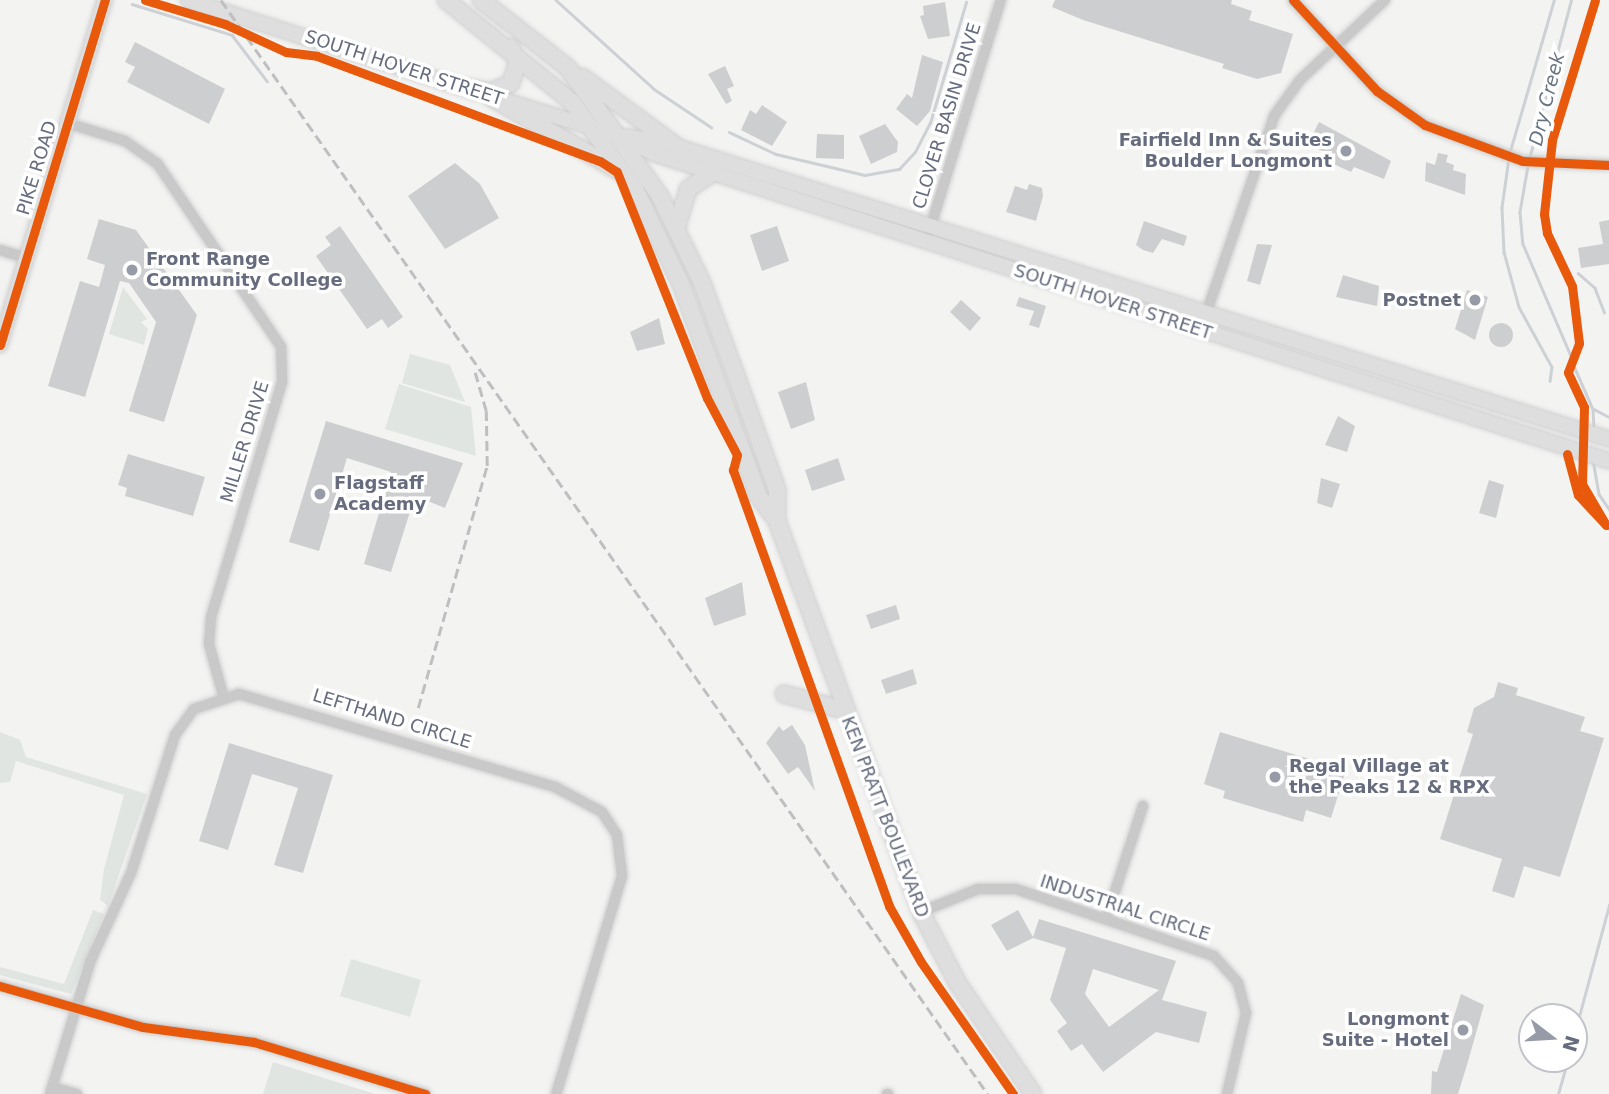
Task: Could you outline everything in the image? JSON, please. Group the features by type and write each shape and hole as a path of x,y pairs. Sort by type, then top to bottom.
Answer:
{"highway":[{"name":"KEN PRATT BOULEVARD","path":"446,0 510,46 594,128 635,189 685,295 759,497 777,521 921,912 964,994 1033,1094"},
{"path":"481,0 568,68 679,148"},
{"path":"467,88 490,92 511,83 518,62 510,46"},
{"name":"KEN PRATT BOULEVARD","path":"568,68 620,136 677,226 777,490 777,521"},
{"path":"489,96 609,162 635,189"},
{"path":"677,226 688,189 713,173"},
{"path":"784,694 844,709"}],"main road":[{"name":"PIKE ROAD","path":"0,345 104,0"},
{"name":"SOUTH HOVER STREET","path":"188,0 620,136 713,173 1206,314 1604,437"},
{"name":"SOUTH HOVER STREET","path":"620,136 679,148 1202,330 1604,459"},
{"path":"1202,330 1206,314"}],"street":[{"name":"CLOVER BASIN DRIVE","path":"928,234 1002,0"},
{"path":"1293,0 1336,48 1407,114 1462,143 1536,163 1609,165"},
{"path":"1206,314 1265,133 1294,87 1385,0"},
{"name":"MILLER DRIVE","path":"67,123 125,141 157,163 281,347 282,382 211,617 209,644 223,695"},
{"path":"0,250 26,258"},
{"path":"77,1094 51,1090 90,962 131,873 175,735 194,709 223,695"},
{"name":"LEFTHAND CIRCLE","path":"223,695 261,697 306,710 555,788 602,812 617,835 622,876 556,1094"},
{"path":"1106,919 1143,806"},
{"name":"INDUSTRIAL CIRCLE","path":"921,912 997,887 1198,948 1221,962 1238,983 1245,1031 1227,1094"},
{"path":"0,986 159,1030 246,1041 425,1094"}],"shaded area":[{"path":"123,287 147,319 141,322 148,329 144,345 109,334"},
{"path":"410,354 450,365 465,402 402,383"},
{"path":"399,384 471,407 476,456 385,429"},
{"path":"0,732 20,740 26,757 147,794 108,906 100,900 104,869 124,795 16,761 10,782 0,783"},
{"path":"93,910 104,914 71,994 0,975 0,967 64,984"},
{"path":"351,959 421,980 410,1017 340,996"},
{"path":"273,1062 375,1094 263,1094"}],"building":[{"path":"1055,0 1232,0 1231,4 1252,11 1249,20 1293,34 1281,73 1257,79 1222,68 1224,64 1083,20 1052,7"},
{"path":"945,2 950,36 928,39 920,16 924,15 923,6"},
{"path":"135,42 225,89 209,124 127,82 135,67 125,62"},
{"path":"922,55 943,62 930,111 917,126 896,109 907,94 912,98"},
{"path":"725,66 734,86 727,89 732,101 726,104 708,74"},
{"path":"762,105 787,122 772,146 741,130 750,110 756,114"},
{"name":"Fairfield Inn & Suites Boulder Longmont","path":"1319,122 1391,161 1384,179 1354,167 1351,172 1342,168 1332,163 1335,157 1308,144"},
{"path":"885,124 898,142 897,152 871,164 859,136"},
{"path":"817,134 844,135 844,159 816,158"},
{"path":"1438,153 1448,155 1446,162 1454,165 1453,170 1466,174 1465,195 1425,181 1426,162 1435,165"},
{"path":"455,163 480,184 499,218 445,249 408,196"},
{"path":"1029,184 1042,188 1043,196 1036,221 1006,212 1015,186 1027,190"},
{"path":"99,219 136,230 197,315 164,422 129,411 156,322 129,283 120,281 85,397 48,386 80,281 99,287 105,265 87,259"},
{"path":"1609,220 1609,264 1581,268 1578,248 1603,244 1599,222"},
{"path":"1144,221 1187,236 1184,246 1162,239 1153,253 1143,250 1136,245"},
{"path":"340,226 403,317 388,328 382,319 367,329 316,256 331,245 325,237"},
{"path":"777,226 789,261 762,271 750,235"},
{"path":"1257,244 1272,245 1260,285 1247,281"},
{"path":"1343,275 1379,286 1377,306 1336,297"},
{"path":"1467,290 1488,297 1475,340 1455,329"},
{"path":"1019,297 1046,306 1039,328 1029,325 1034,311 1016,306"},
{"path":"961,300 981,318 970,331 950,312"},
{"path":"659,318 665,344 637,351 630,332"},
{"path":"1501,323 1510,326 1513,335 1510,344 1501,347 1492,344 1489,335 1492,326"},
{"path":"806,382 815,420 791,429 778,392"},
{"path":"1338,416 1355,426 1347,452 1325,445"},
{"name":"Flagstaff Academy","path":"326,421 463,463 445,508 415,496 391,572 364,564 391,472 347,458 319,551 289,542"},
{"path":"128,454 205,477 193,516 125,496 127,488 118,485"},
{"path":"838,458 845,480 812,491 805,470"},
{"path":"1321,478 1340,484 1332,508 1317,503"},
{"path":"1489,480 1504,485 1496,518 1479,513"},
{"path":"742,582 746,615 714,626 705,598"},
{"path":"896,605 900,619 871,629 866,615"},
{"path":"913,669 917,684 886,694 881,680"},
{"path":"1498,682 1518,688 1516,695 1585,717 1580,731 1604,738 1560,877 1524,866 1514,898 1492,891 1502,859 1440,839 1473,734 1467,732 1474,708 1494,697"},
{"path":"792,725 805,745 815,791 798,767 788,774 766,743 779,726 783,731"},
{"name":"Regal Village at the Peaks 12 & RPX","path":"1220,732 1346,770 1331,818 1306,810 1303,822 1223,798 1225,791 1204,784"},
{"path":"229,743 333,775 303,873 274,865 298,788 252,774 228,850 199,841"},
{"path":"1018,910 1033,937 1039,919 1176,961 1162,1000 1207,1012 1199,1043 1156,1032 1103,1072 1082,1044 1071,1051 1057,1031 1067,1023 1050,1000 1066,948 1033,938 1007,951 991,925","holes":["1093,969 1159,990 1109,1027 1085,994"]},
{"name":"Longmont Suite - Hotel","path":"1461,994 1484,1005 1467,1065 1458,1094 1431,1094 1432,1071 1437,1072"}],"waterway":[{"path":"556,0 654,89 711,127"},
{"path":"1510,151 1554,0"},
{"name":"Dry Creek","path":"1529,159 1571,0"},
{"path":"729,132 776,154 865,175 899,169 915,152 930,123 966,2"},
{"path":"132,4 232,35 267,81"},
{"path":"1509,158 1502,208 1504,252 1519,307 1552,367 1550,381"},
{"name":"Dry Creek","path":"1528,166 1520,212 1523,244 1571,356"},
{"path":"1578,273 1595,288 1604,312"},
{"name":"Dry Creek","path":"1574,366 1593,409 1594,429"},
{"path":"1594,409 1609,417"},
{"name":"Dry Creek","path":"1593,460 1599,494 1609,509"},
{"name":"Dry Creek","path":"1583,1003 1609,905"},
{"name":"Dry Creek","path":"1558,1094 1564,1073"}],"railway":[{"path":"221,0 988,1094"},
{"path":"418,708 487,466 486,411 475,373"}],"cycle path":[{"path":"0,345 105,0"},
{"path":"145,0 225,24 286,52 317,56 600,161 617,172 707,398 737,455 733,470 889,906 921,962 1013,1094"},
{"path":"1293,0 1377,91 1425,125 1523,161 1609,165"},
{"path":"1567,454 1578,495 1606,525 1582,484 1584,407 1568,372 1579,343 1572,286 1547,233 1544,214 1552,140 1595,0"},
{"path":"0,986 143,1027 254,1042 425,1094"}],"place":[{"name":"Fairfield Inn & Suites Boulder Longmont","path":"1346,151"},
{"name":"Front Range Community College","path":"132,270"},
{"name":"Postnet","path":"1475,300"},
{"name":"Flagstaff Academy","path":"320,494"},
{"name":"Regal Village at the Peaks 12 & RPX","path":"1275,777"},
{"name":"Longmont Suite - Hotel","path":"1463,1030"}]}
